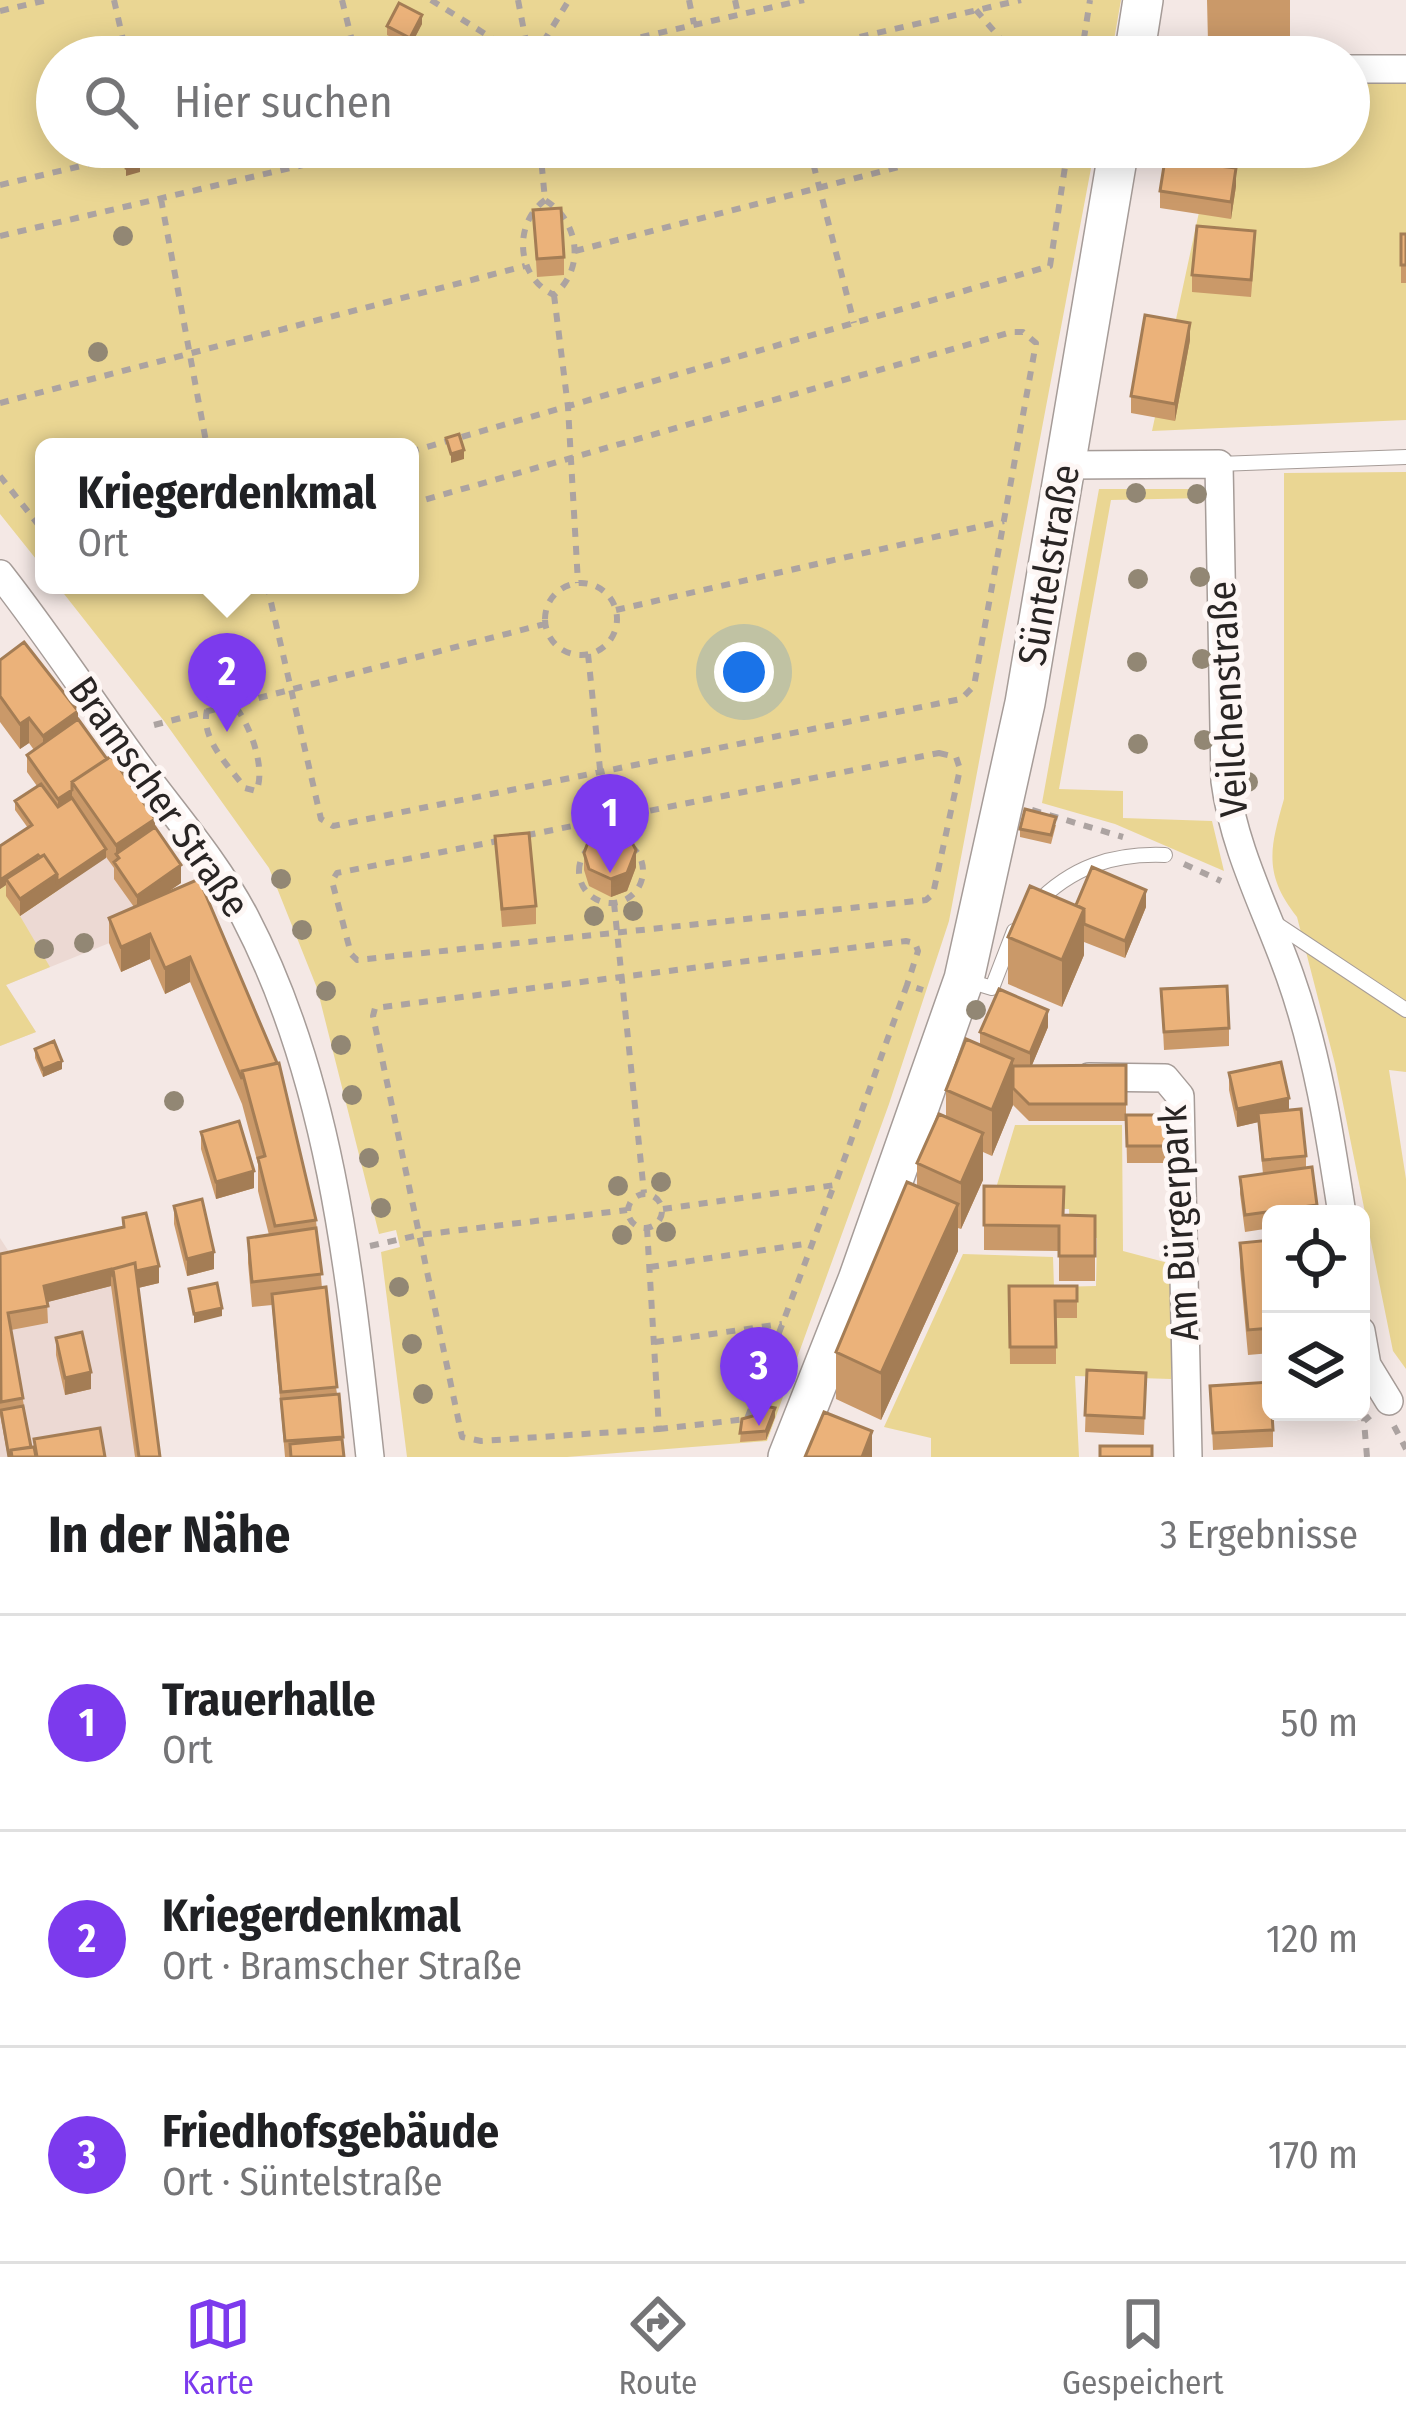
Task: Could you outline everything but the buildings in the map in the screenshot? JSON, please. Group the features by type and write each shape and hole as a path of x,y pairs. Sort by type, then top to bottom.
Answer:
{"street":[{"path":"1137,36 1143,0"},
{"path":"1370,69 1406,69"},
{"name":"Süntelstraße","path":"788,1457 858,1280 950,1069 948,986 1025,703 1116,168"},
{"path":"1067,465 1219,464"},
{"name":"Veilchenstraße","path":"1219,464 1230,822 1291,980 1311,1054 1340,1205"},
{"name":"Bramscher Straße","path":"0,574 222,878 245,918 295,1041 317,1110 345,1254 370,1457"},
{"name":"Am Bürgerpark","path":"1056,1076 1165,1078 1180,1096 1187,1457"},
{"path":"1370,1370 1397,1401"}],"lane":[{"path":"1219,464 1406,457"},
{"path":"948,986 992,988 1016,923 1053,886 1101,860 1165,855"},
{"path":"1266,917 1406,1010"}],"path":[{"path":"0,11 47,0"},
{"path":"114,0 123,36"},
{"path":"342,0 351,36"},
{"path":"431,0 492,36"},
{"path":"518,0 524,36"},
{"path":"543,36 569,0"},
{"path":"689,0 694,24"},
{"path":"735,0 738,14"},
{"path":"643,36 804,0"},
{"path":"866,36 1022,0"},
{"path":"1084,36 1090,0"},
{"path":"976,10 998,36"},
{"path":"0,184 66,168"},
{"path":"0,236 292,168"},
{"path":"542,168 545,200 529,219 523,242 525,266 535,283 554,296"},
{"path":"814,168 854,322"},
{"path":"575,251 898,168"},
{"path":"419,449 1050,266 1064,168"},
{"path":"161,199 205,438"},
{"path":"545,200 565,216 575,251 571,276 554,296 568,407 578,583"},
{"path":"0,403 525,266"},
{"path":"269,594 321,819 327,825 969,695 1006,520 1036,343 1023,332 926,355 419,502"},
{"path":"0,476 35,521"},
{"path":"616,610 1006,520"},
{"path":"578,583 606,593 616,610 608,643 588,655 565,652 555,645 545,624 557,592 578,583"},
{"path":"154,724 545,624"},
{"path":"588,655 607,839"},
{"path":"207,710 208,737 245,788 256,791 261,782 251,742 244,718 233,704"},
{"path":"940,753 949,753 958,761 933,894 926,901 357,960 351,954 332,881 337,873 605,822 940,753"},
{"path":"1048,814 1104,829 1223,882"},
{"path":"607,839 629,845 641,863 635,892 614,903 595,899 580,882 583,856 607,839"},
{"path":"614,903 644,1193"},
{"path":"906,941 918,951 907,985 747,1419 481,1441 462,1437 374,1008 906,941"},
{"path":"907,985 948,986"},
{"path":"663,1209 835,1185"},
{"path":"644,1193 657,1198 663,1209 659,1222 646,1228 633,1224 628,1210 633,1199 644,1193"},
{"path":"345,1254 419,1235 628,1210"},
{"path":"646,1228 659,1429"},
{"path":"650,1267 811,1243"},
{"path":"655,1342 783,1324"},
{"path":"1367,1457 1364,1421 1397,1401"}],"shaded area":[{"path":"0,0 1121,0 1115,36 36,36 36,168 1091,168 949,921 889,1104 767,1441 567,1457 407,1457 381,1252 400,1247 396,1230 379,1234 317,988 269,868 164,721 64,594 419,594 419,438 35,438 35,558 0,514"},
{"path":"1406,80 1406,420 1152,431 1208,168 1370,168 1370,81"},
{"path":"1406,472 1406,1072 1389,1070 1406,1179 1406,1369 1393,1351 1370,1237 1370,1205 1363,1205 1335,1064 1297,917 1279,887 1272,860 1284,799 1284,473"},
{"path":"1099,489 1193,489 1205,498 1111,500 1059,789 1123,791 1123,818 1212,821 1224,871 1115,824 1042,803"},
{"path":"72,807 119,875 137,913 139,931 6,985 36,1032 0,1046 0,855"},
{"path":"21,841 57,891 20,916 50,967 6,985 36,1032 0,1046 0,855"},
{"path":"1015,1125 1122,1125 1123,1251 1172,1264 1171,1379 1075,1376 1079,1457 931,1457 931,1438 884,1427 963,1254 1053,1257 1054,1287 1096,1286 1097,1238 1070,1236 1069,1209 990,1208"},
{"path":"0,1238 20,1269 124,1244 159,1457 0,1457"}],"place":[{"name":"Kriegerdenkmal","path":"227,732"},
{"name":"Trauerhalle","path":"610,873"},
{"name":"Friedhofsgebäude","path":"759,1426"}]}
